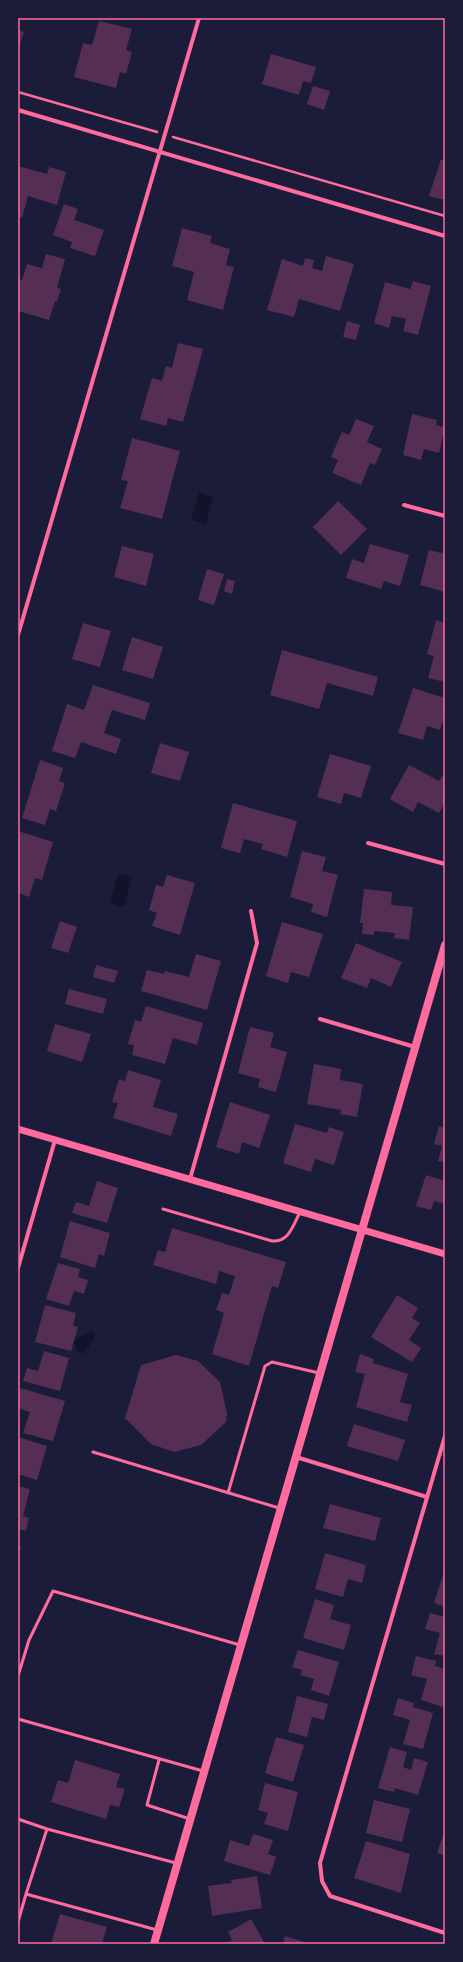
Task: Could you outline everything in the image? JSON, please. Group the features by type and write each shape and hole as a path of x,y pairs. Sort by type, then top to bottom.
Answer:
{"main road":[{"path":"154,1944 445,944"}],"street":[{"path":"18,635 199,18"},
{"path":"18,110 445,236"},
{"path":"404,505 445,516"},
{"path":"368,843 445,864"},
{"path":"190,1179 257,943 251,911"},
{"path":"320,1018 415,1047"},
{"path":"18,1129 445,1254"},
{"path":"18,1268 55,1140"},
{"path":"445,1436 320,1863 322,1881 330,1896 445,1933"},
{"path":"296,1457 427,1497"}],"lane":[{"path":"163,1209 272,1241 280,1241 289,1235 300,1212"},
{"path":"228,1493 265,1366 272,1362 320,1373"},
{"path":"93,1452 281,1509"},
{"path":"18,1676 29,1640 53,1591 241,1645"},
{"path":"18,1719 204,1772"},
{"path":"159,1760 147,1805 190,1820"},
{"path":"18,1819 47,1829 178,1864"},
{"path":"18,1922 47,1829"},
{"path":"26,1894 158,1930"}],"path":[{"path":"18,92 143,129"},
{"path":"189,141 445,216"}],"shaded area":[{"path":"199,493 213,497 206,524 191,520"},
{"path":"118,874 132,877 125,904 122,907 110,903"},
{"path":"89,1331 95,1333 94,1339 84,1353 78,1353 74,1341"}],"building":[{"path":"99,21 132,29 126,50 132,52 126,74 120,72 116,88 74,77 83,43 92,45"},
{"path":"18,30 24,32 18,50"},
{"path":"271,54 316,67 311,83 303,81 299,95 262,84"},
{"path":"313,86 330,91 324,110 307,104"},
{"path":"441,159 445,161 445,200 429,196"},
{"path":"18,166 47,174 49,167 66,172 57,205 28,196 22,218 18,216"},
{"path":"64,204 78,209 74,220 104,230 95,256 70,248 72,242 53,235"},
{"path":"182,228 212,236 210,243 230,249 226,265 234,267 223,310 187,300 194,272 172,266"},
{"path":"46,254 65,259 57,288 61,289 57,302 55,301 49,320 18,311 18,279 22,280 27,264 42,268"},
{"path":"326,256 354,264 340,311 299,299 294,317 267,310 282,259 303,266 305,258 314,260 312,268 322,271"},
{"path":"413,281 431,286 418,335 403,331 406,319 392,316 389,328 374,323 385,282 410,289"},
{"path":"347,321 360,325 356,340 343,337"},
{"path":"178,343 203,349 183,422 168,418 166,426 140,419 152,378 162,381 166,366 172,368"},
{"path":"412,414 437,420 436,425 445,427 439,453 424,449 421,460 403,455"},
{"path":"356,419 374,426 367,442 382,449 375,465 370,463 361,485 332,473 338,460 331,457 342,432 349,435"},
{"path":"132,438 180,451 162,519 120,508 128,481 121,480"},
{"path":"338,501 367,529 341,555 313,527"},
{"path":"370,544 409,555 400,586 384,581 381,589 346,578 352,559 364,563"},
{"path":"122,546 154,554 146,586 114,577"},
{"path":"429,550 445,554 445,592 420,585"},
{"path":"207,569 224,574 214,605 198,600"},
{"path":"227,579 235,581 232,594 224,591"},
{"path":"436,620 445,623 445,682 428,678 434,656 427,654"},
{"path":"83,623 111,631 100,667 72,659"},
{"path":"132,637 163,647 153,679 122,670"},
{"path":"282,650 378,677 373,696 327,683 319,709 270,695"},
{"path":"93,685 150,703 145,720 112,710 104,733 121,739 116,754 81,742 75,758 52,751 67,704 84,710"},
{"path":"413,688 445,698 445,713 440,730 427,726 423,740 398,733"},
{"path":"160,743 189,752 180,781 151,773"},
{"path":"330,754 371,766 361,798 344,793 341,804 317,797"},
{"path":"40,760 63,768 59,781 65,783 56,811 50,809 45,825 22,818"},
{"path":"409,765 439,781 442,776 445,778 445,802 439,813 418,802 413,812 390,799"},
{"path":"233,803 297,821 287,857 261,849 263,844 244,839 240,853 221,848"},
{"path":"18,831 53,842 42,880 35,878 29,897 18,893"},
{"path":"302,851 326,857 322,871 338,875 327,917 311,912 313,904 290,897"},
{"path":"167,875 195,883 180,935 152,926 157,913 149,910 156,885 163,887"},
{"path":"364,889 392,892 391,905 413,907 409,940 394,938 395,933 374,931 374,935 362,934 363,923 360,923"},
{"path":"60,921 77,927 68,953 51,948"},
{"path":"282,922 323,934 309,977 291,972 288,983 266,976"},
{"path":"356,943 402,962 391,987 371,978 367,988 341,978"},
{"path":"196,954 221,961 207,1010 141,991 147,970 164,974 165,971 189,977"},
{"path":"96,965 118,971 114,983 93,977"},
{"path":"69,989 107,999 103,1014 65,1004"},
{"path":"146,1006 203,1023 197,1045 173,1038 165,1064 132,1055 134,1045 128,1044 135,1020 141,1022"},
{"path":"55,1024 91,1034 82,1062 47,1051"},
{"path":"250,1027 274,1033 270,1047 287,1052 276,1092 258,1087 260,1079 238,1073"},
{"path":"314,1064 341,1069 340,1080 363,1084 357,1117 340,1114 341,1110 307,1104"},
{"path":"128,1070 161,1080 153,1107 178,1114 171,1136 113,1118 118,1103 112,1102 119,1079 125,1081"},
{"path":"230,1102 270,1115 259,1148 242,1142 239,1154 216,1147"},
{"path":"295,1124 327,1133 329,1127 344,1132 334,1165 315,1159 311,1172 283,1163"},
{"path":"439,1126 445,1128 445,1162 438,1161 442,1146 434,1144"},
{"path":"426,1175 445,1181 445,1204 434,1201 431,1210 416,1206"},
{"path":"97,1181 118,1188 107,1223 72,1213 76,1202 89,1206"},
{"path":"70,1221 110,1233 104,1256 99,1254 95,1268 60,1257"},
{"path":"172,1228 286,1262 278,1288 272,1286 249,1366 212,1354 224,1313 216,1310 222,1293 229,1295 235,1276 219,1271 216,1284 153,1265 158,1250 165,1252"},
{"path":"58,1263 80,1269 78,1277 88,1280 84,1294 74,1291 69,1306 46,1299"},
{"path":"397,1295 418,1308 412,1318 420,1323 409,1340 421,1348 412,1362 371,1337"},
{"path":"45,1305 76,1313 73,1325 78,1327 71,1351 35,1342"},
{"path":"44,1351 69,1358 60,1391 23,1381 27,1368 38,1371"},
{"path":"360,1354 374,1359 373,1363 408,1374 400,1402 412,1405 407,1422 356,1407 365,1374 355,1372"},
{"path":"176,1355 198,1361 220,1382 227,1414 226,1422 201,1445 174,1452 151,1444 125,1418 141,1365"},
{"path":"20,1388 65,1401 53,1441 23,1433 30,1412 18,1408"},
{"path":"354,1424 405,1440 398,1461 347,1446"},
{"path":"18,1437 47,1446 37,1480 18,1474"},
{"path":"18,1486 30,1489 23,1516 29,1518 26,1531 18,1529"},
{"path":"330,1504 381,1518 375,1541 323,1528"},
{"path":"18,1546 21,1547 18,1556"},
{"path":"325,1553 366,1565 362,1583 348,1579 343,1597 315,1589"},
{"path":"445,1569 445,1607 434,1603"},
{"path":"315,1599 334,1605 330,1619 351,1625 344,1650 303,1638"},
{"path":"430,1613 445,1617 445,1656 434,1654 440,1633 425,1629"},
{"path":"298,1650 339,1662 329,1696 311,1690 314,1679 300,1675 302,1670 292,1667"},
{"path":"416,1656 436,1661 435,1666 445,1669 445,1701 443,1707 421,1700 427,1679 411,1675"},
{"path":"297,1696 328,1704 324,1720 312,1717 307,1737 288,1732"},
{"path":"398,1698 414,1703 413,1707 433,1713 423,1749 403,1744 410,1720 393,1715"},
{"path":"276,1737 304,1745 293,1782 265,1773"},
{"path":"390,1747 407,1752 403,1767 411,1770 414,1758 428,1762 418,1795 395,1788 394,1792 378,1788"},
{"path":"75,1760 120,1774 116,1787 125,1789 119,1807 110,1805 106,1819 51,1802 58,1780 68,1783"},
{"path":"265,1783 298,1792 288,1831 264,1824 268,1813 258,1810"},
{"path":"374,1800 410,1809 402,1842 366,1833"},
{"path":"253,1834 273,1840 268,1854 276,1857 270,1875 224,1861 230,1840 249,1846"},
{"path":"443,1835 445,1836 445,1855 437,1853"},
{"path":"366,1841 410,1854 401,1893 354,1878"},
{"path":"257,1876 262,1908 212,1916 208,1886 232,1883 231,1880"},
{"path":"60,1914 107,1927 102,1944 51,1944"},
{"path":"251,1919 265,1944 225,1944 232,1940 228,1932"},
{"path":"285,1936 311,1944 283,1944"}]}
